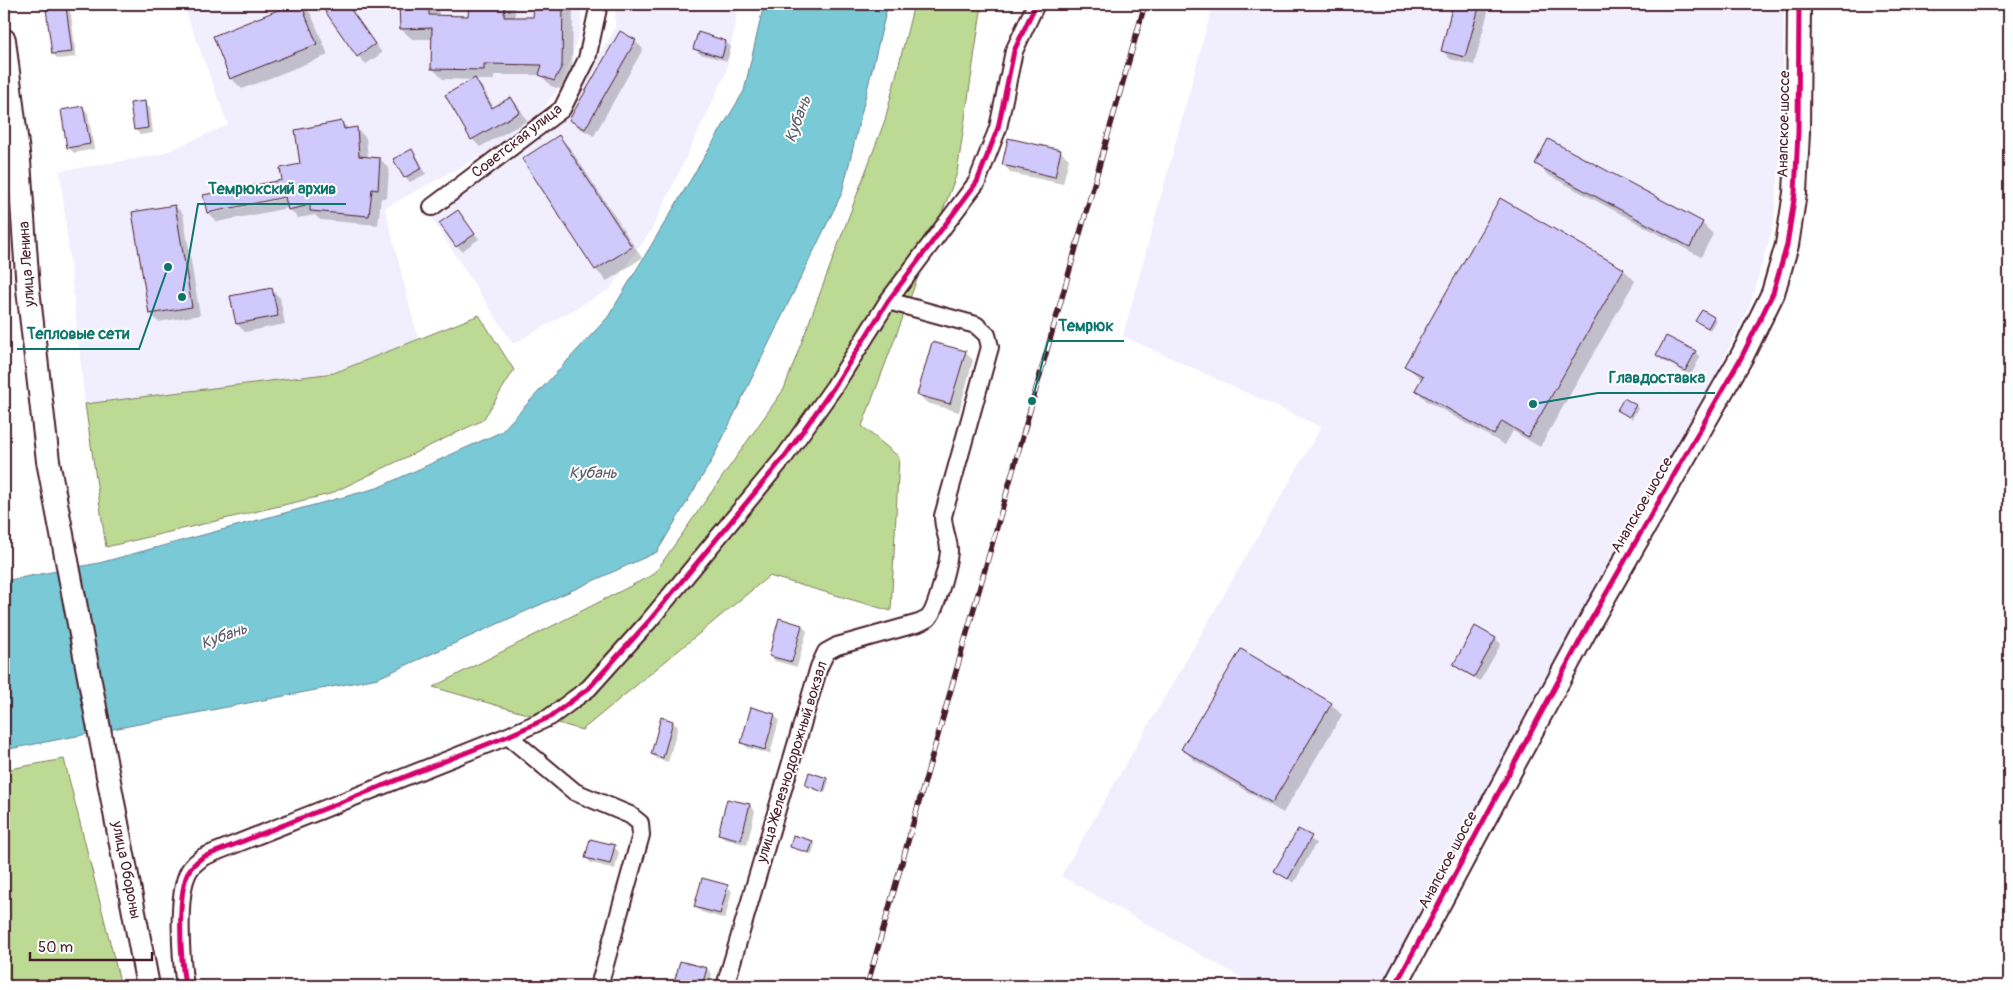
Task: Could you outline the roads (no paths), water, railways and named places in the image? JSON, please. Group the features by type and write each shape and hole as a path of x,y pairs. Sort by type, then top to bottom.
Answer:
{"street":[{"name":"Советская улица","path":"432,207 562,109 587,59 599,4"},
{"path":"185,986 182,965 182,886 190,869 203,857 508,736 550,717 589,688 649,621 786,456 834,388 888,302 977,182 998,128 1014,51 1036,4"},
{"name":"Анапское шоссе","path":"1395,986 1591,620 1742,356 1773,292 1787,245 1795,193 1798,132 1799,4"},
{"name":"улица Ленина","path":"4,40 10,149 23,206 28,289 48,461 110,783"},
{"name":"улица Железнодорожный вокзал","path":"725,986 819,667 826,652 837,646 919,623 928,618 934,608 948,559 949,549 944,532 943,516 990,348 987,335 976,325 888,302"},
{"path":"508,736 575,792 630,815 640,823 641,835 599,986"},
{"name":"улица Обороны","path":"110,783 148,986"}],"water":[{"name":"Кубань","path":"764,4 888,4 842,193 712,460 657,552 378,678 4,750 4,581 99,563 377,488 501,432 608,317 744,91"}],"railway":[{"path":"867,986 1145,4"}],"place":[{"name":"Тепловые сети","path":"168,267"},
{"name":"Темрюкский архив","path":"182,297"},
{"name":"Темрюк","path":"1032,401"},
{"name":"Главдоставка","path":"1533,404"}]}
